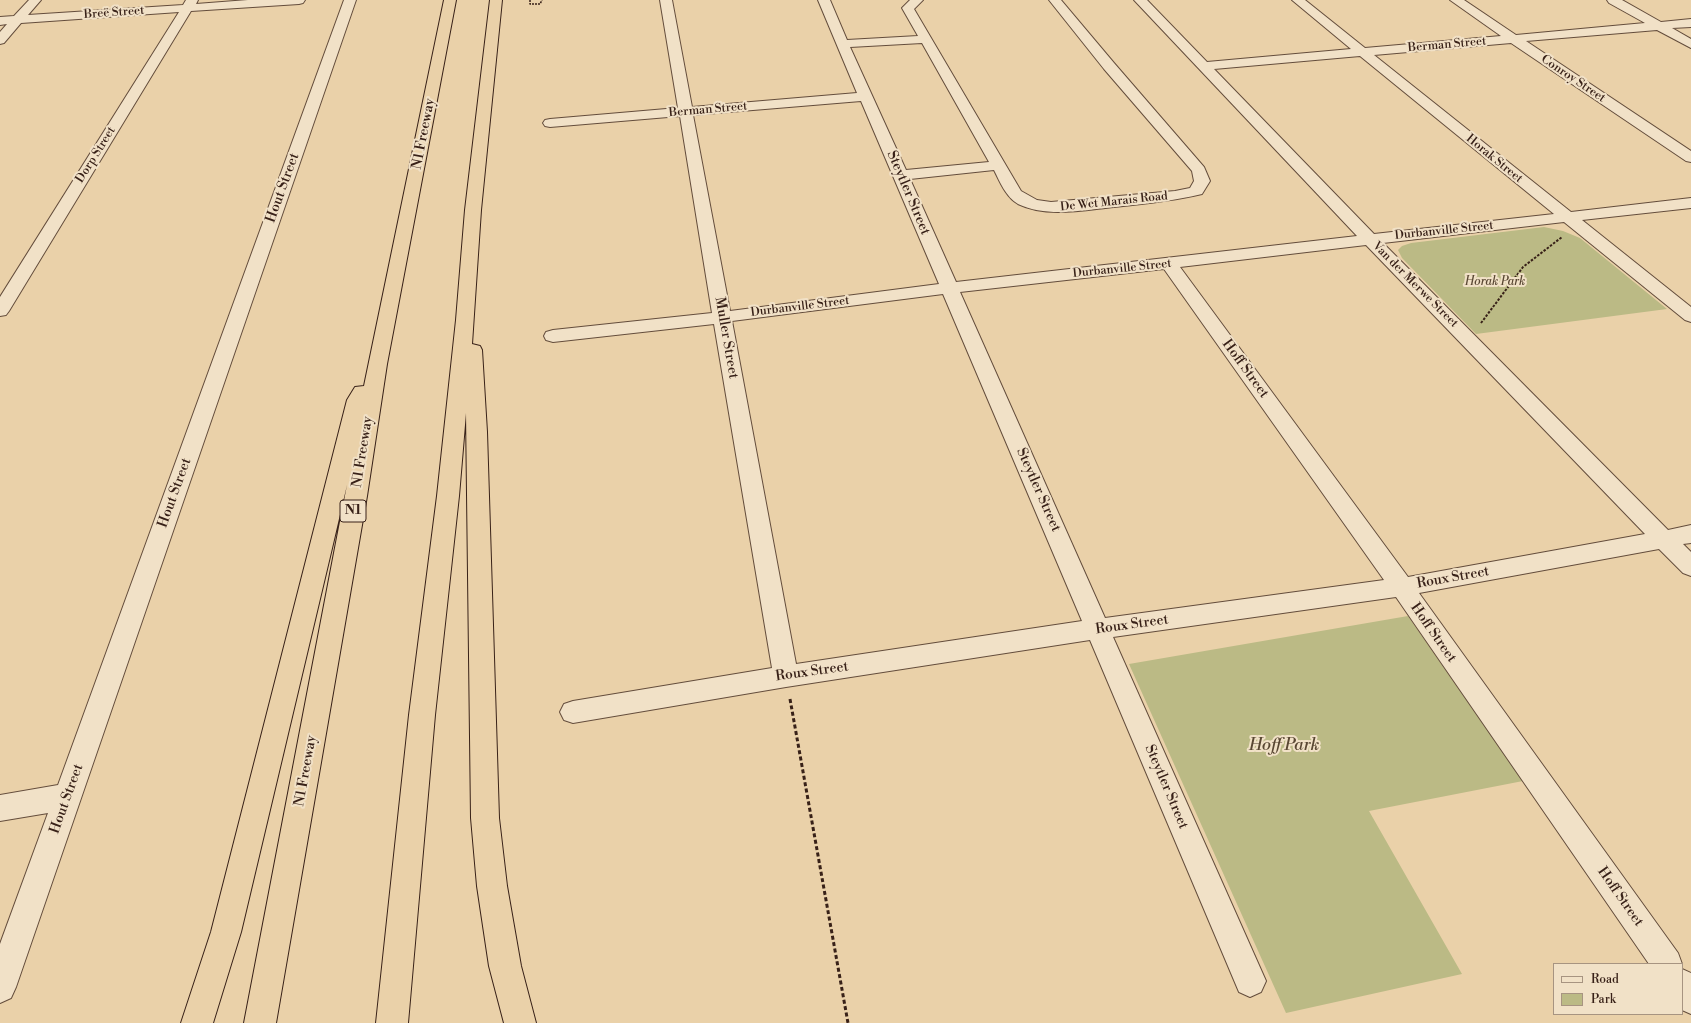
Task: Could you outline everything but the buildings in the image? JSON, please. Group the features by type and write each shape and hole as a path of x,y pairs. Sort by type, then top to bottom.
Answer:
{"highway":[{"name":"N1 Freeway","path":"260,1023 356,496 377,364 450,0"},
{"path":"392,1023 422,715 448,496 465,320 473,210 496,0"},
{"path":"465,320 473,350 475,369 485,818 492,886 505,966 520,1023"},
{"path":"198,1023 226,932 289,671 357,400 377,364"}],"street":[{"path":"0,40 35,0"},
{"name":"Breë Street","path":"0,21 190,4 300,0"},
{"name":"Hout Street","path":"0,987 350,0"},
{"name":"Muller Street","path":"666,0 786,676"},
{"name":"Steytler Street","path":"824,0 1250,981"},
{"name":"De Wet Marais Road","path":"917,0 912,2 908,8 1015,194 1019,197 1033,204 1051,207 1175,196 1196,191 1202,182 1199,170 1109,66 1055,0"},
{"name":"Van der Merwe Street","path":"1140,0 1370,239 1691,567"},
{"name":"Horak Street","path":"1298,0 1691,316"},
{"name":"Conroy Street","path":"1456,0 1691,158"},
{"path":"1613,0 1691,44"},
{"name":"Dorp Street","path":"0,311 190,4"},
{"name":"Berman Street","path":"1204,66 1691,23"},
{"path":"843,44 926,39"},
{"name":"Berman Street","path":"550,123 866,96"},
{"path":"901,175 999,165"},
{"name":"Durbanville Street","path":"553,336 1370,239 1573,222 1691,203"},
{"name":"Hoff Street","path":"1169,264 1402,587 1666,963"},
{"name":"Roux Street","path":"573,712 786,676 1098,629 1402,587 1691,534"},
{"path":"0,808 68,796"},
{"path":"1683,986 1691,998"}],"path":[{"path":"530,0 530,4 535,5 540,4 542,0"},
{"path":"1469,340 1523,267 1573,222"},
{"path":"786,676 848,1023"}],"green space":[{"name":"Horak Park","path":"1544,227 1563,231 1580,238 1667,309 1476,334 1402,258 1398,250 1402,246 1411,243"},
{"name":"Hoff Park","path":"1408,616 1523,781 1369,811 1462,974 1286,1013 1129,664"}]}
